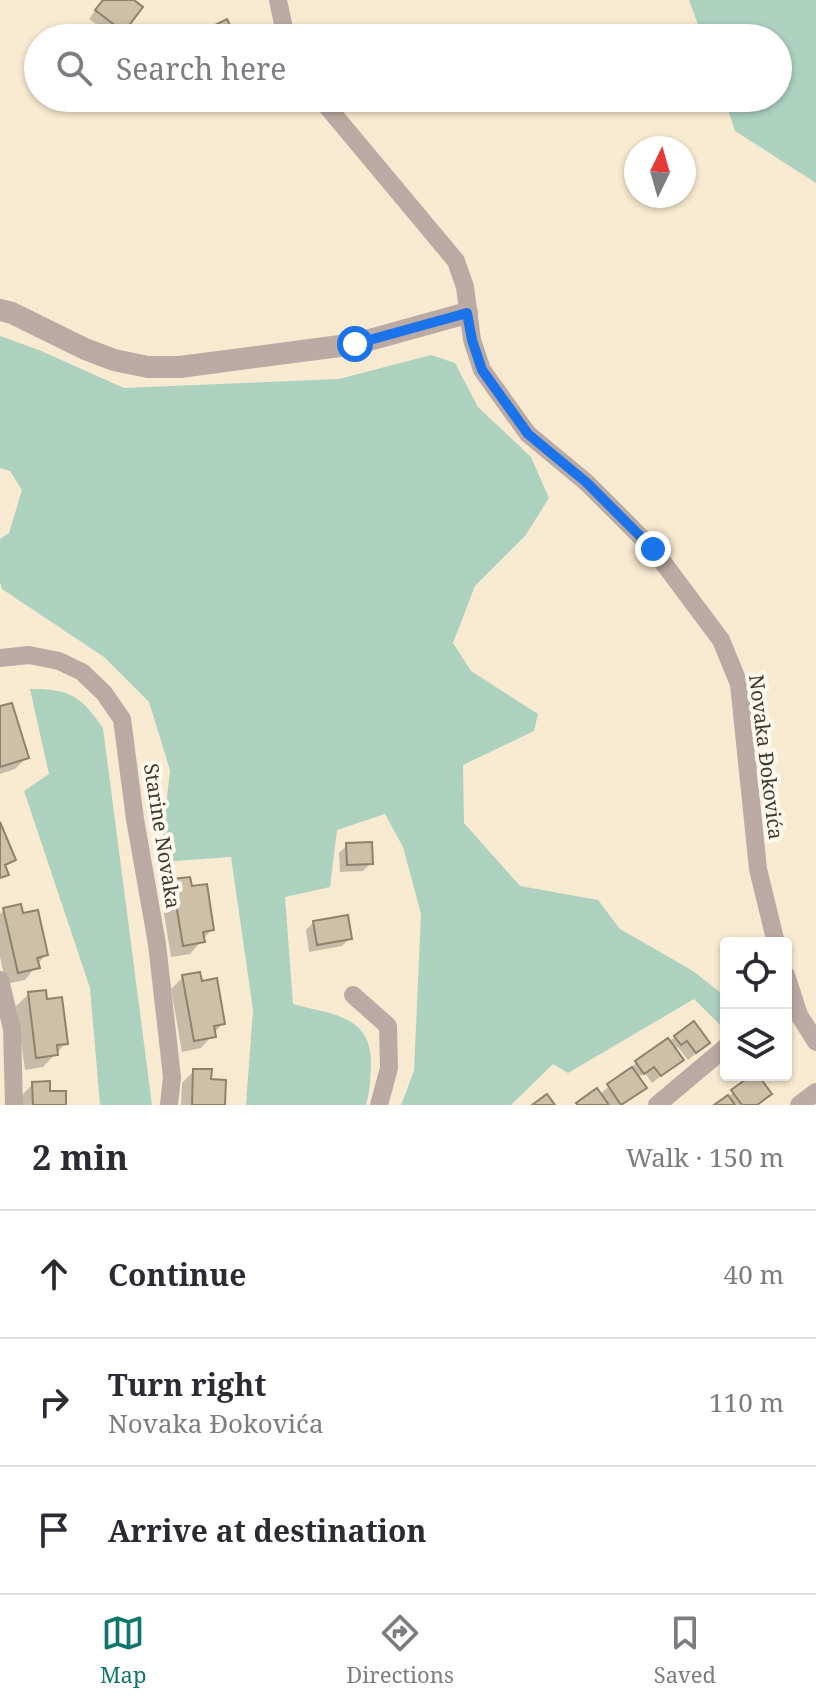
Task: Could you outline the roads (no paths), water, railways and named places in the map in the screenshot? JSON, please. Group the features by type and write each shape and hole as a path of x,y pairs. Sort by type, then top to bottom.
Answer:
{"street":[{"path":"278,0 283,24"},
{"name":"Novaka Ðokovića","path":"332,112 456,261 465,287 472,340 482,370 528,434 586,482 653,549 721,640 739,684 758,869 775,937"},
{"path":"0,310 114,360 148,367 180,367 355,344 467,313"},
{"name":"Starine Novaka","path":"0,658 29,655 59,661 82,672 104,693 122,719 158,959 172,1077 169,1105"},
{"path":"0,980 12,1029 14,1105"},
{"path":"792,993 799,1015 816,1042"},
{"path":"353,995 388,1026 389,1068 379,1105"},
{"path":"657,1105 720,1052"},
{"path":"799,1105 816,1092"}]}
